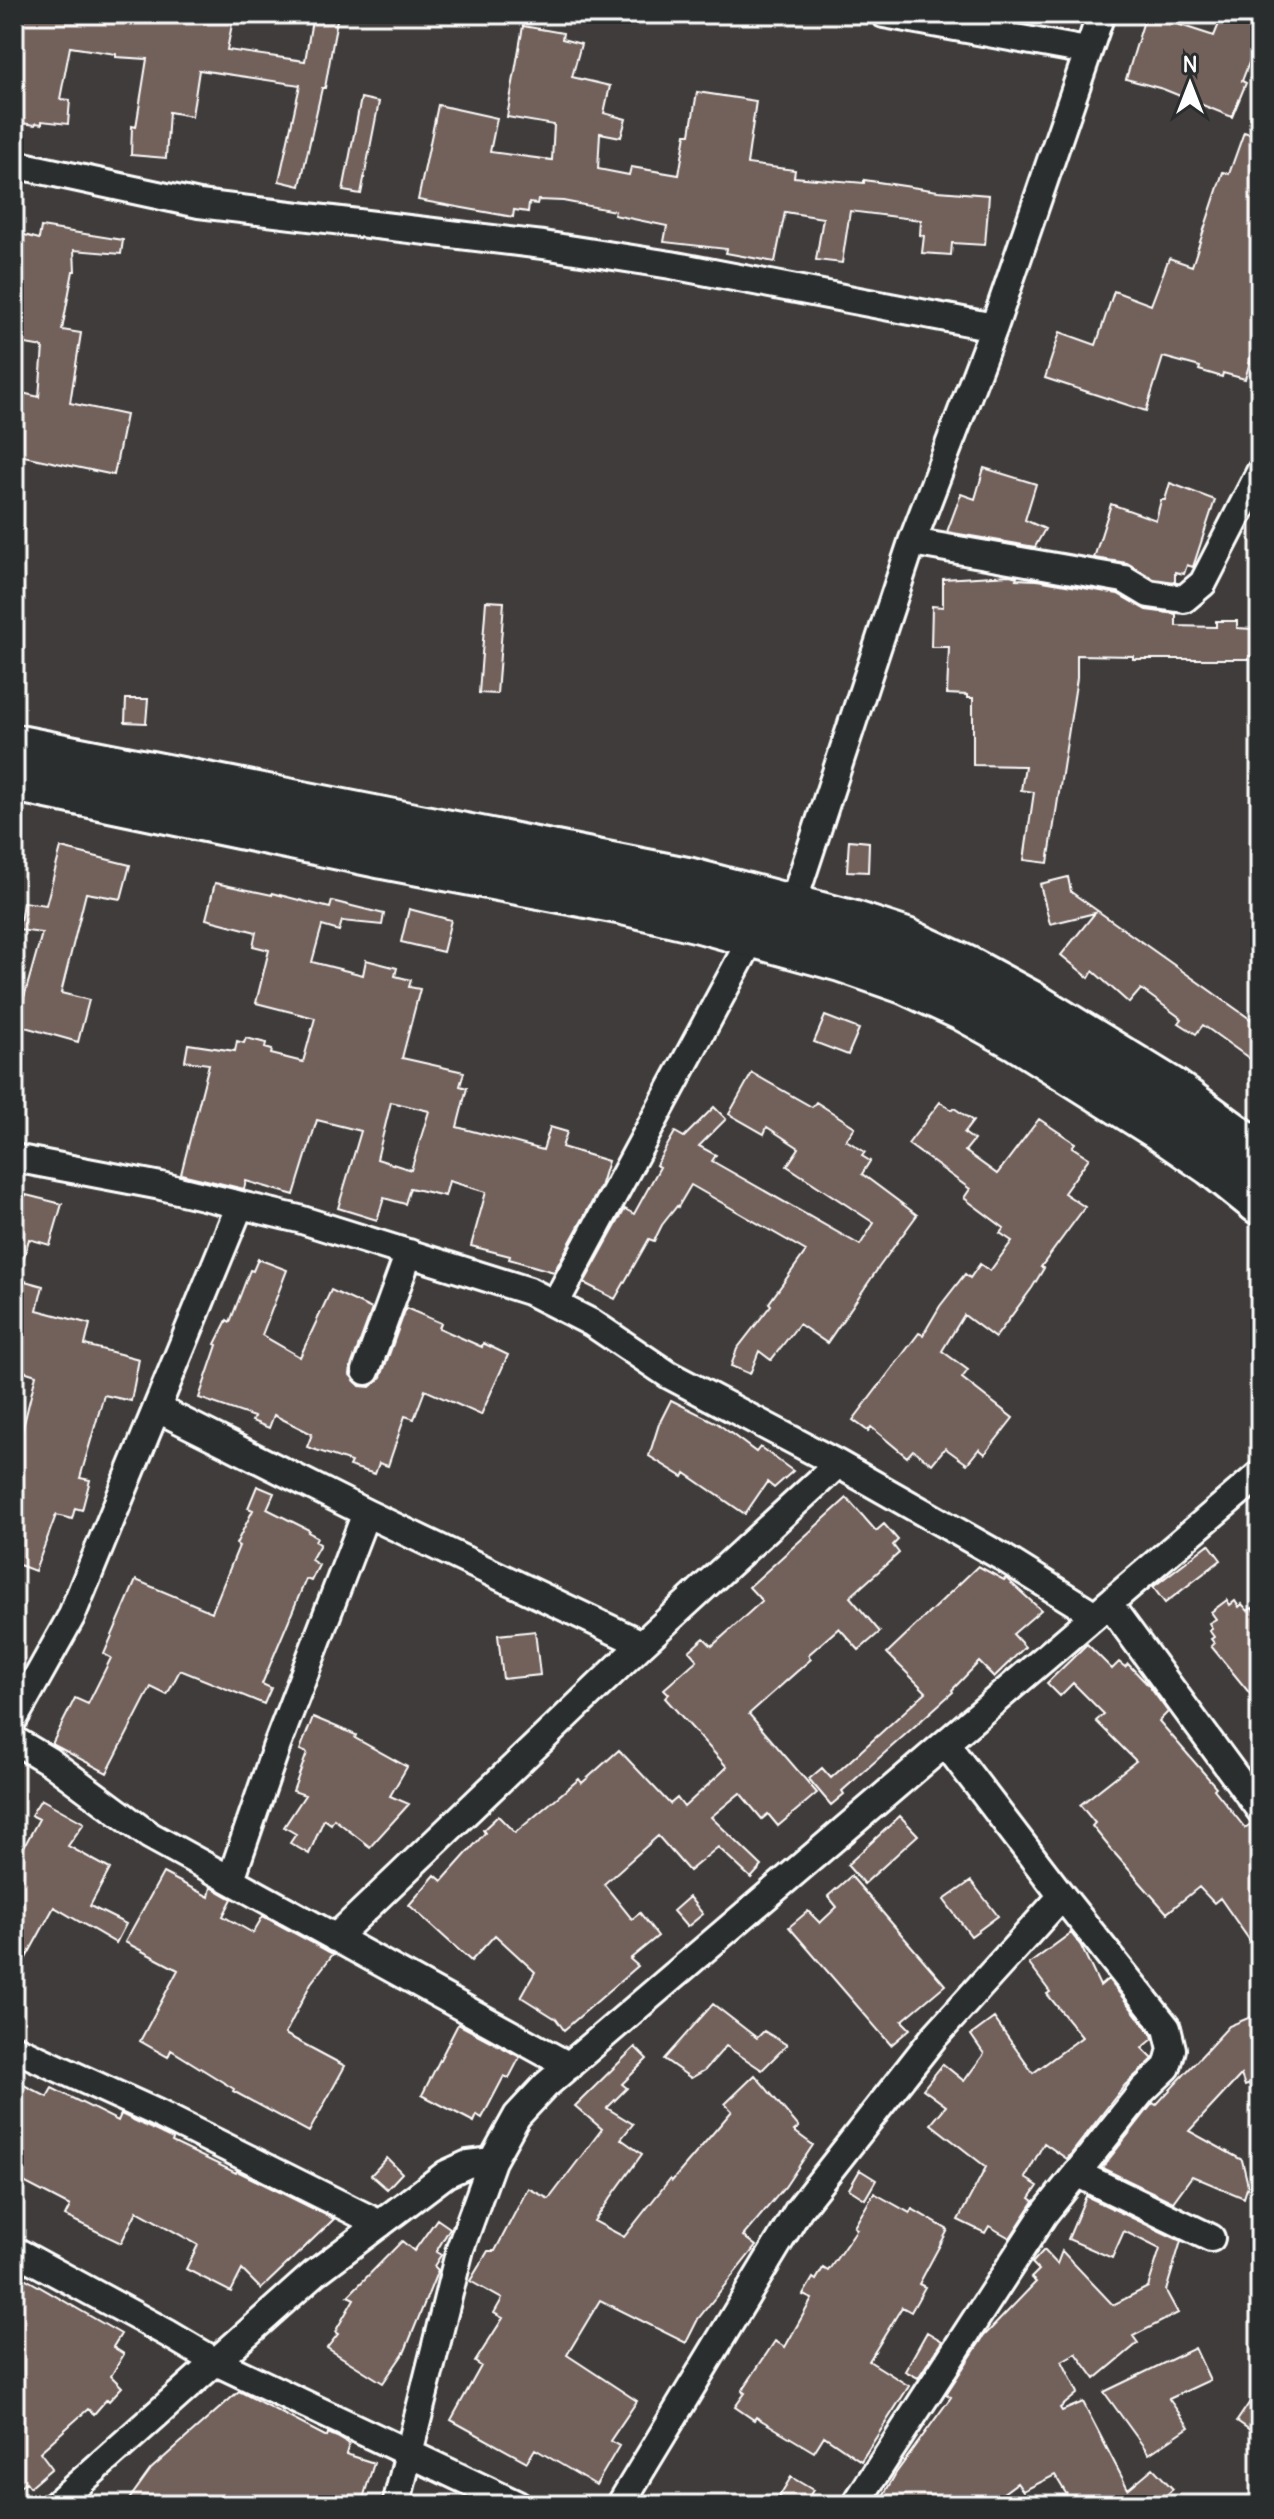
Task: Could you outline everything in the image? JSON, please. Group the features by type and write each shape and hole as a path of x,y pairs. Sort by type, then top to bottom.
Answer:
{"highway":[{"path":"14,747 687,880 792,906 906,941 1028,1002 1171,1090 1260,1155"},
{"path":"14,779 383,856 623,902 841,959 907,982 1019,1039 1159,1127 1213,1164 1260,1202"}],"street":[{"path":"884,14 1087,51"},
{"path":"792,906 912,542 994,327 1101,14"},
{"path":"14,164 199,204 543,245 671,265 994,327"},
{"path":"912,542 1124,579 1149,594 1184,599 1203,583 1260,472"},
{"path":"555,1304 753,936"},
{"path":"14,1158 161,1186 299,1219 529,1291 592,1323 669,1375 1102,1609 1260,1810"},
{"path":"14,1719 71,1617 240,1205"},
{"path":"366,1371 409,1253"},
{"path":"158,1409 366,1513 642,1644"},
{"path":"335,1938 642,1644 838,1464"},
{"path":"396,2505 460,2249 492,2161 517,2116 569,2066 1260,1474"},
{"path":"231,1879 277,1745 366,1513"},
{"path":"14,1740 49,1761 149,1835 569,2066"},
{"path":"855,2505 1044,2214 1143,2090 1167,2067 1172,2049 1167,2028 946,1744"},
{"path":"620,2505 799,2209 934,2037 1062,1896"},
{"path":"14,2048 157,2113 380,2224"},
{"path":"55,2505 315,2273 446,2174 468,2164 492,2161"},
{"path":"1076,2173 1211,2238"},
{"path":"14,2250 216,2362 518,2505"}],"building":[{"path":"19,14 234,14 227,50 305,61 313,14 338,14 325,88 322,88 300,186 279,181 300,85 199,70 192,116 169,112 166,158 131,155 132,126 136,127 147,59 116,57 116,54 70,47 60,99 70,100 68,124 14,122 14,59"},
{"path":"1146,14 1214,36 1223,14 1260,14 1260,49 1255,47 1242,81 1246,83 1232,117 1163,89 1126,79"},
{"path":"523,26 563,33 562,39 581,44 572,77 610,86 604,113 626,119 621,137 600,133 598,169 629,175 631,167 679,175 697,92 756,101 747,164 795,170 794,177 864,183 864,180 989,195 985,245 952,243 951,255 922,253 924,236 920,235 921,220 850,211 842,263 816,260 823,218 785,212 775,262 726,253 727,249 664,242 667,226 614,215 615,211 563,201 538,200 537,204 529,203 528,212 514,210 513,217 418,200 438,105 497,118 490,152 552,160 554,125 507,117"},
{"path":"361,98 379,102 361,194 343,191"},
{"path":"1244,132 1260,137 1260,343 1256,341 1245,379 1223,373 1222,377 1199,370 1200,367 1163,357 1146,411 1045,378 1060,332 1096,345 1114,291 1151,305 1169,258 1192,266 1223,172 1229,174"},
{"path":"41,227 123,240 121,254 74,250 75,271 62,330 81,333 70,403 126,415 114,475 14,454 14,391 39,397 43,347 20,343 25,316 14,313 14,232 39,239"},
{"path":"984,468 1036,484 1025,520 1045,529 1035,547 947,532 961,494 975,499"},
{"path":"1170,483 1215,500 1193,567 1187,565 1184,574 1175,572 1175,582 1154,579 1127,563 1094,558 1111,504 1156,520 1161,500 1165,500"},
{"path":"1010,575 1016,579 1118,594 1146,610 1176,614 1176,626 1216,627 1216,621 1237,621 1237,628 1253,629 1252,635 1260,635 1260,656 1249,656 1249,659 1133,659 1133,656 1077,655 1077,678 1048,863 1024,860 1034,792 1021,790 1025,766 973,765 973,698 947,694 949,647 931,647 932,606 943,607 943,579"},
{"path":"486,601 504,602 497,694 479,693"},
{"path":"126,699 148,699 146,723 125,722"},
{"path":"849,840 869,842 868,872 847,871"},
{"path":"61,848 130,865 121,899 86,893 61,993 89,1000 78,1042 14,1024 14,999 23,1001 42,933 19,930 23,902 46,905"},
{"path":"1068,877 1071,892 1260,1026 1260,1066 1203,1025 1196,1034 1179,1023 1182,1019 1141,989 1129,1003 1093,971 1089,978 1061,955 1095,913 1050,924 1040,884"},
{"path":"215,883 330,908 332,901 384,914 382,925 342,921 339,931 322,926 312,962 363,975 366,960 397,968 395,976 411,980 409,987 420,989 402,1058 464,1072 460,1086 467,1088 457,1127 543,1150 550,1127 567,1132 562,1147 608,1161 600,1187 554,1272 471,1246 486,1192 449,1181 445,1196 410,1188 405,1204 384,1198 377,1220 338,1208 361,1131 317,1120 294,1195 246,1181 244,1189 181,1174 209,1064 185,1061 188,1044 235,1051 237,1041 244,1043 246,1038 266,1043 265,1048 272,1050 271,1054 303,1062 315,1018 256,1003 269,950 253,946 256,932 206,919","holes":["391,1102 429,1111 411,1170 377,1159"]},
{"path":"409,909 451,920 443,952 401,942"},
{"path":"825,1016 859,1029 848,1055 814,1042"},
{"path":"752,1073 812,1107 816,1102 855,1127 846,1140 865,1152 862,1156 870,1161 862,1174 917,1215 827,1343 799,1324 771,1360 759,1351 750,1374 731,1366 737,1349 771,1305 769,1303 806,1251 691,1185 654,1241 649,1239 615,1299 584,1283 625,1209 634,1214 675,1132 684,1137 714,1107 726,1119 699,1146 716,1155 712,1161 860,1245 874,1223 787,1166 799,1148 767,1127 764,1134 729,1114"},
{"path":"940,1102 973,1121 964,1133 974,1140 965,1151 997,1174 1039,1119 1075,1143 1072,1147 1089,1158 1064,1193 1085,1207 995,1338 964,1315 942,1351 968,1370 962,1378 1013,1418 985,1454 979,1449 967,1464 945,1448 932,1464 913,1450 907,1457 871,1427 868,1431 853,1420 919,1333 923,1335 940,1306 965,1274 970,1278 980,1264 990,1271 1012,1241 1000,1233 1004,1228 964,1198 970,1189 908,1144"},
{"path":"14,1192 62,1204 50,1245 29,1239 19,1275 14,1274"},
{"path":"258,1259 287,1270 262,1335 300,1357 331,1290 372,1309 351,1366 350,1375 360,1386 370,1387 381,1377 406,1308 441,1323 439,1328 508,1355 481,1415 425,1390 414,1419 405,1416 388,1466 379,1463 375,1474 307,1447 312,1434 274,1415 269,1428 252,1421 254,1417 199,1398 215,1344 227,1320 230,1322 250,1270 253,1271"},
{"path":"14,1278 43,1286 37,1310 90,1324 85,1345 139,1359 131,1401 104,1395 80,1478 90,1480 82,1510 75,1508 72,1519 56,1515 35,1571 14,1563 14,1464 36,1375 14,1368 14,1318 18,1303 14,1302"},
{"path":"671,1400 717,1423 756,1452 760,1447 793,1471 774,1488 767,1482 745,1514 685,1473 683,1477 649,1456"},
{"path":"257,1486 274,1493 267,1509 309,1530 320,1544 311,1560 319,1565 311,1581 306,1579 262,1684 271,1688 264,1704 180,1670 167,1695 151,1687 107,1773 52,1744 75,1698 88,1704 111,1658 104,1654 136,1580 212,1612 239,1546 236,1544 253,1510 248,1508"},
{"path":"847,1498 876,1531 884,1524 898,1540 893,1545 899,1553 850,1597 880,1632 859,1650 839,1628 808,1655 811,1659 749,1714 817,1793 778,1826 768,1814 762,1819 740,1793 711,1817 762,1866 751,1878 718,1847 689,1871 658,1836 604,1884 632,1919 640,1913 658,1936 630,1959 638,1966 564,2030 556,2019 521,1997 535,1972 495,1935 471,1961 409,1905 435,1875 442,1881 498,1816 515,1833 579,1779 582,1783 619,1750 670,1804 677,1798 684,1807 722,1772 727,1767 665,1698 669,1694 664,1689 697,1660 689,1651 704,1638 712,1646 762,1601 749,1587"},
{"path":"1209,1544 1221,1560 1165,1603 1153,1587"},
{"path":"978,1566 1004,1580 1006,1578 1041,1610 1013,1634 1025,1647 994,1677 979,1662 953,1692 842,1791 844,1794 831,1805 809,1779 822,1768 831,1778 926,1692 887,1653"},
{"path":"1227,1600 1230,1605 1235,1601 1239,1607 1242,1604 1248,1611 1252,1608 1260,1619 1260,1706 1211,1646 1214,1637 1209,1623 1216,1619 1211,1612"},
{"path":"535,1631 540,1675 503,1679 498,1635"},
{"path":"1087,1644 1112,1669 1119,1662 1125,1667 1128,1664 1149,1686 1168,1712 1159,1721 1216,1787 1214,1789 1245,1828 1252,1823 1260,1826 1260,1955 1220,1898 1214,1903 1199,1887 1167,1913 1092,1826 1095,1823 1080,1805 1136,1761 1096,1721 1104,1714 1073,1683 1060,1696 1047,1683"},
{"path":"313,1717 356,1735 355,1738 407,1767 390,1796 409,1804 370,1847 334,1819 331,1824 324,1819 309,1854 290,1843 296,1834 284,1827 305,1795 293,1791 307,1753 300,1750"},
{"path":"41,1799 84,1823 68,1846 110,1869 90,1906 126,1924 116,1943 54,1907 14,1980 14,1865 39,1819 31,1815"},
{"path":"900,1816 918,1835 864,1884 847,1865"},
{"path":"163,1873 209,1897 211,1887 232,1899 223,1916 253,1933 263,1916 333,1954 311,1983 285,2034 345,2066 309,2132 233,2091 171,2050 168,2057 140,2041 178,1970 125,1942"},
{"path":"851,1876 945,1985 902,2021 910,2029 891,2045 789,1927 808,1911 820,1923 837,1907 828,1896"},
{"path":"971,1881 998,1916 971,1936 944,1900"},
{"path":"689,1897 703,1914 687,1927 673,1911"},
{"path":"1071,1933 1081,1946 1100,1986 1108,1979 1152,2035 1153,2039 1142,2048 1153,2059 1125,2085 1067,2159 1044,2143 1025,2178 1038,2186 1030,2198 1034,2201 1010,2238 989,2226 985,2233 958,2220 986,2167 931,2124 946,2106 923,2089 943,2064 964,2081 984,2054 971,2035 994,2018 1033,2073 1082,2037 1047,1994 1050,1992 1029,1964"},
{"path":"713,2004 757,2038 764,2031 787,2045 762,2070 726,2046 705,2070 691,2078 664,2059"},
{"path":"1260,2013 1260,2080 1245,2086 1241,2075 1189,2131 1242,2160 1248,2185 1244,2198 1192,2176 1173,2202 1102,2168 1153,2103 1156,2105 1229,2026"},
{"path":"458,2024 520,2057 509,2078 504,2076 482,2118 477,2115 474,2122 422,2095"},
{"path":"635,2047 647,2059 622,2084 627,2088 607,2108 633,2124 621,2139 642,2154 594,2221 624,2237 670,2179 672,2181 732,2111 725,2104 755,2075 799,2127 794,2131 813,2145 785,2187 743,2236 756,2246 698,2319 686,2343 600,2300 567,2355 637,2401 610,2441 619,2446 596,2485 535,2449 527,2462 451,2420 481,2366 475,2362 503,2318 494,2313 502,2299 470,2281 488,2251 495,2251 528,2188 549,2199 602,2129 575,2106"},
{"path":"14,2080 47,2097 52,2088 118,2121 121,2114 173,2139 172,2142 334,2219 261,2289 242,2270 231,2292 186,2269 198,2245 137,2211 121,2243 65,2216 70,2206 14,2177"},
{"path":"387,2158 402,2173 387,2189 371,2175"},
{"path":"860,2170 876,2180 865,2199 849,2189"},
{"path":"874,2193 910,2213 912,2209 948,2230 919,2284 925,2287 911,2312 902,2307 869,2361 909,2386 861,2461 824,2436 814,2452 735,2407 775,2341 785,2347 812,2299 803,2295 823,2268 828,2271 857,2229 854,2227"},
{"path":"1086,2196 1181,2241 1166,2291 1178,2313 1133,2336 1138,2343 1095,2379 1076,2353 1062,2361 1078,2393 1060,2408 1062,2411 1083,2402 1128,2489 1153,2468 1173,2489 1156,2505 1073,2505 1055,2475 1023,2491 1017,2483 987,2505 878,2505 896,2473 951,2397 946,2394 984,2336 1036,2282 1031,2278 1039,2270 1032,2263 1044,2250 1057,2264 1062,2251 1113,2305 1148,2287 1160,2249 1124,2231 1112,2258 1068,2239"},
{"path":"437,2219 450,2228 436,2252 441,2255 434,2266 438,2270 405,2351 383,2383 327,2348 338,2334 335,2332 354,2299 348,2296 402,2241 414,2251"},
{"path":"14,2272 121,2334 113,2347 124,2354 111,2376 122,2387 94,2414 88,2409 40,2452 52,2468 30,2487 26,2482 14,2491"},
{"path":"927,2332 942,2341 918,2378 905,2371"},
{"path":"1195,2348 1210,2380 1169,2399 1189,2427 1149,2454 1104,2392"},
{"path":"1260,2387 1260,2437 1237,2421"},
{"path":"239,2391 327,2437 328,2433 337,2437 349,2444 346,2454 374,2463 361,2505 125,2505 151,2469"},
{"path":"791,2477 813,2490 804,2505 774,2505"}]}
